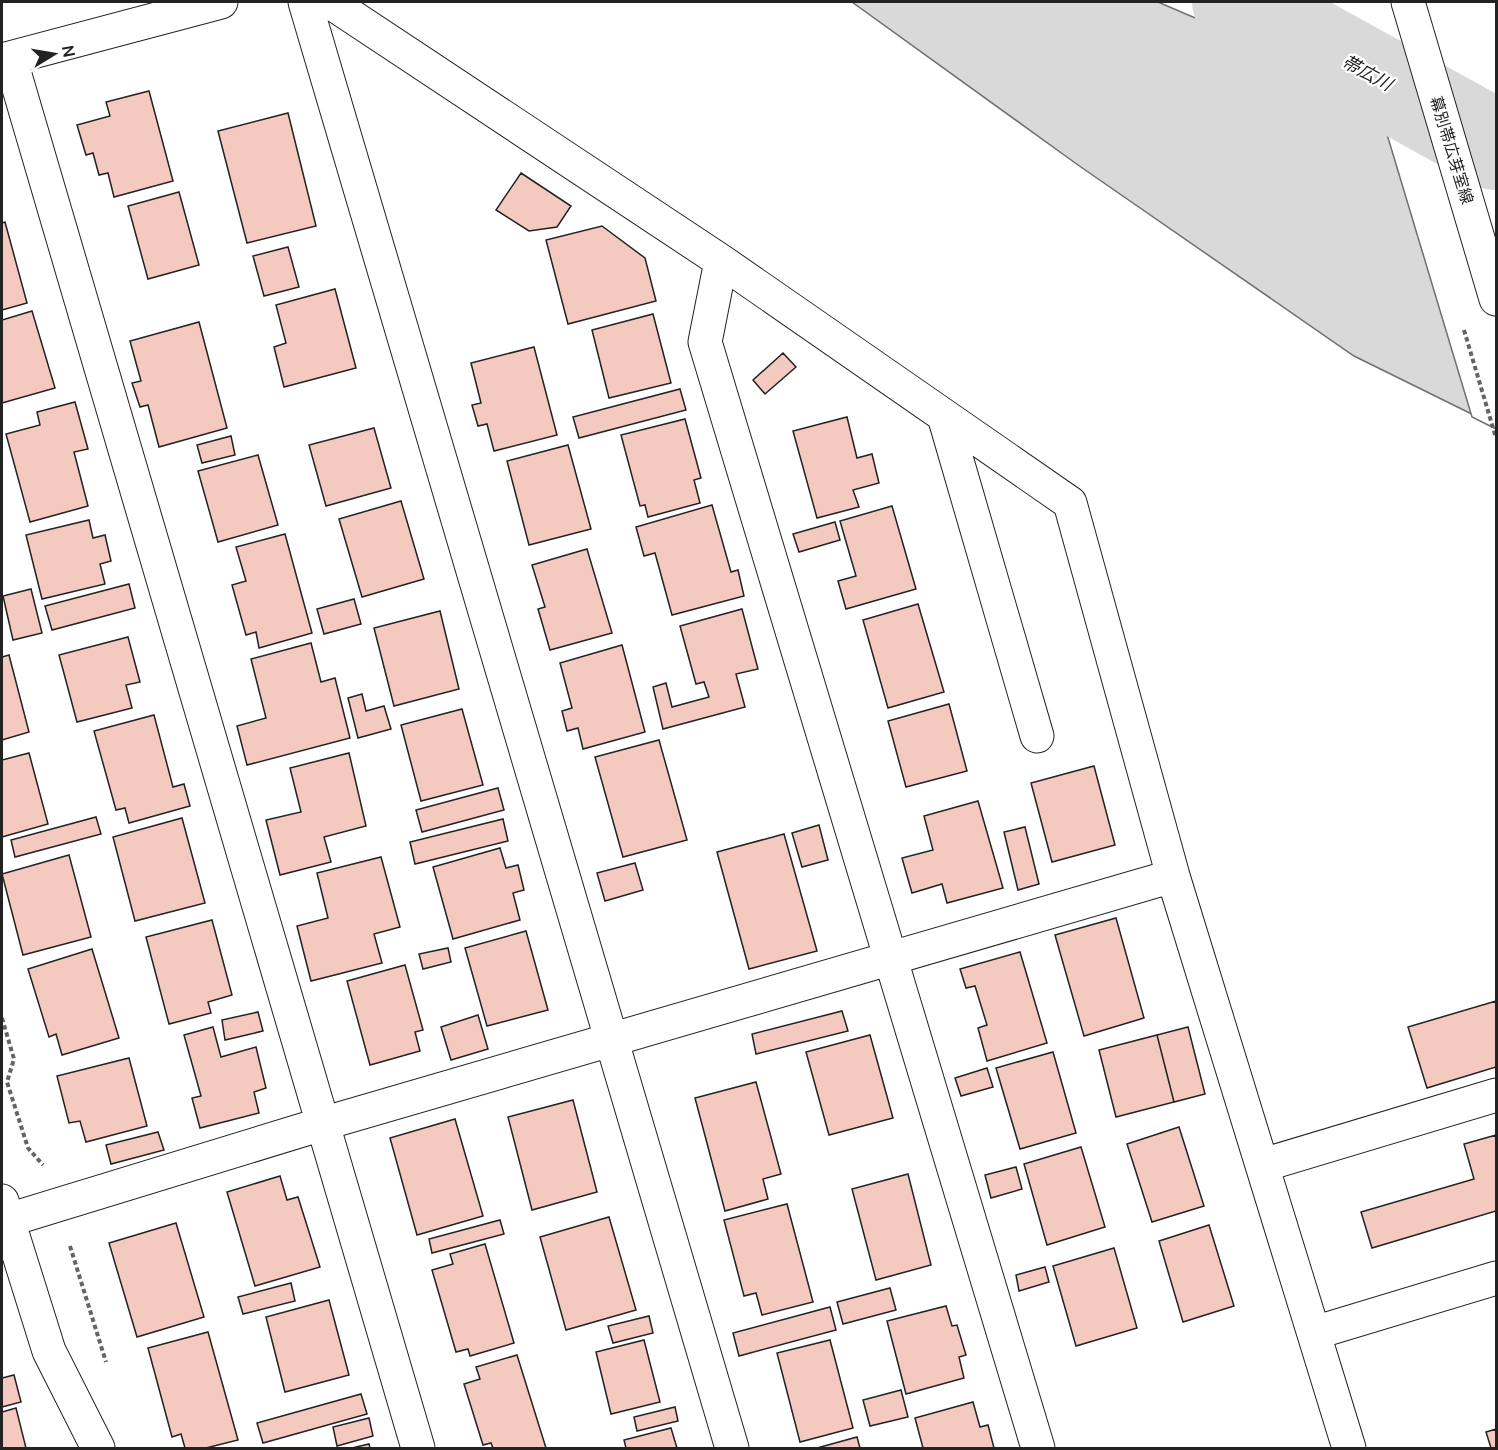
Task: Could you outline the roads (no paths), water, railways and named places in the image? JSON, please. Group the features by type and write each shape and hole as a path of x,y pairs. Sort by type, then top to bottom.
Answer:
{"street":[{"path":"221,2 6,59 418,1449"},
{"path":"304,2 732,1449"},
{"path":"330,2 721,261 1070,503 1173,876 1349,1449"},
{"name":"幕別帯広芽室線","path":"1408,2 1497,299"},
{"path":"721,261 705,342 1038,1449"},
{"path":"944,416 1037,736"},
{"path":"99,1449 49,1351 3,1214 610,1041 1173,876"},
{"path":"1263,1166 1497,1095"},
{"path":"1314,1333 1497,1278"}],"waterway":[{"name":"帯広川","path":"1237,2 1496,145"}]}
